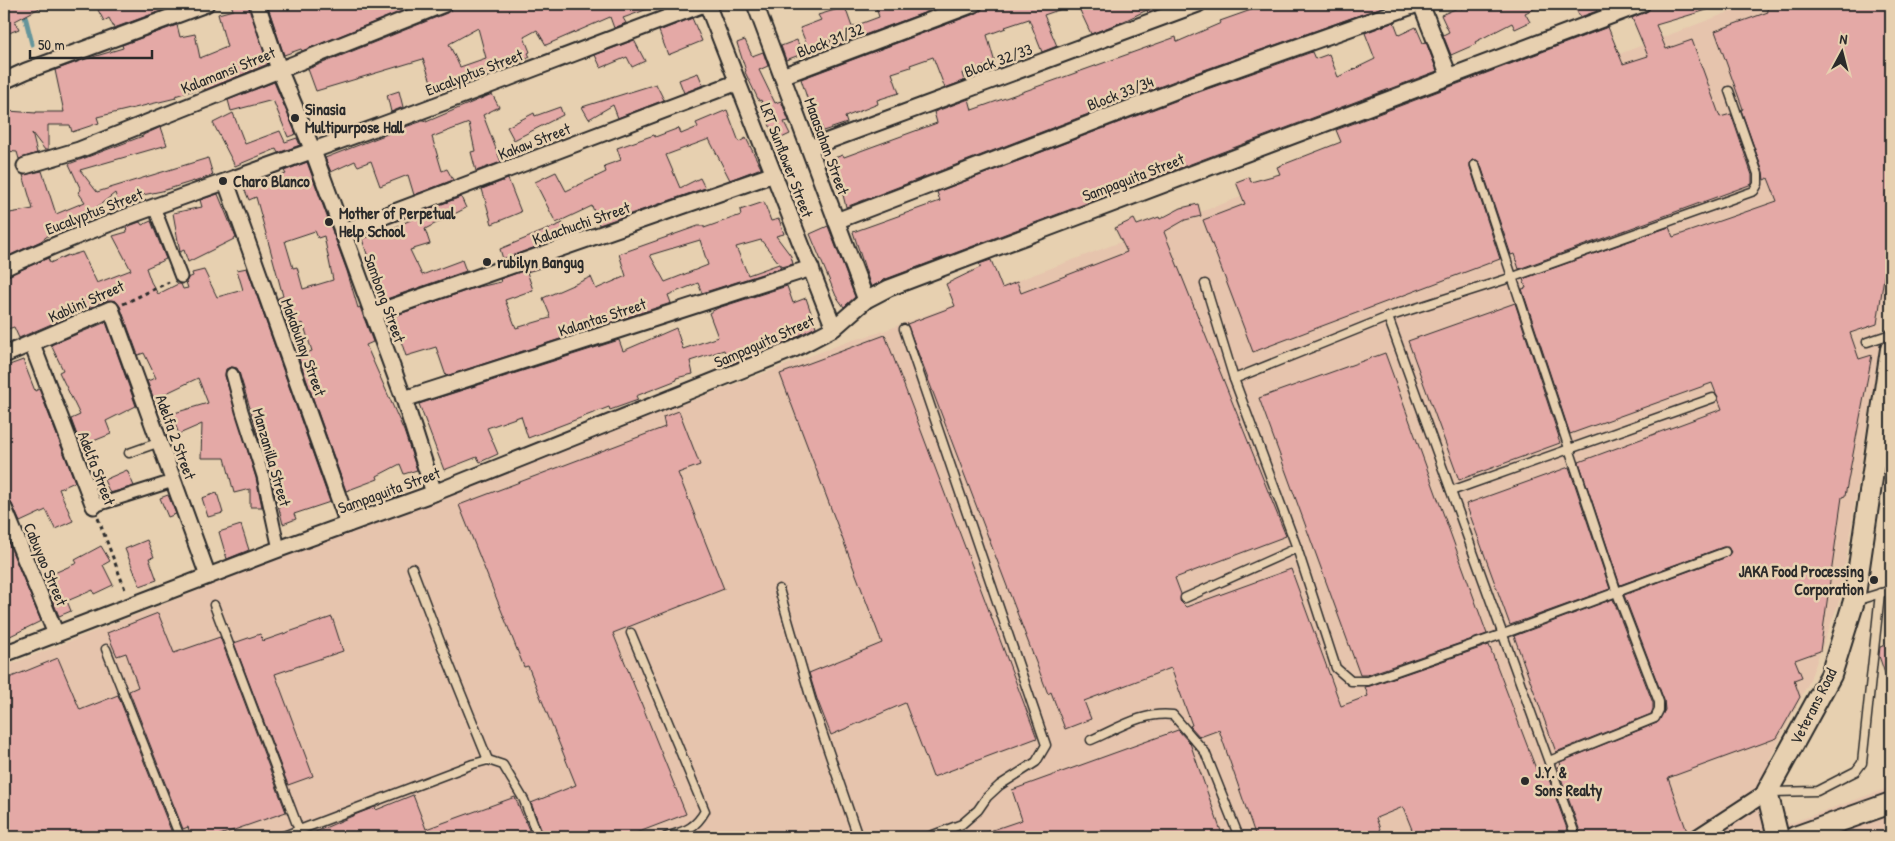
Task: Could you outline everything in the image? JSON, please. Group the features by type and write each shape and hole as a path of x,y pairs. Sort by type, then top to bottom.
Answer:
{"street":[{"path":"4,81 26,71 206,4"},
{"name":"Sambong Street","path":"257,4 278,69 313,151 404,399 434,493"},
{"name":"Kalamansi Street","path":"25,166 79,150 444,4"},
{"name":"LRT Sunflower Street","path":"706,4 834,328"},
{"name":"Eucalyptus Street","path":"4,268 54,244 313,151 706,4"},
{"name":"Maaasahan Street","path":"755,4 866,300"},
{"name":"Block 31/32","path":"782,76 974,4"},
{"name":"Block 32/33","path":"809,148 1198,4"},
{"path":"1419,4 1449,76"},
{"name":"Block 33/34","path":"836,221 1184,87 1419,4"},
{"name":"Sampaguita Street","path":"4,654 279,549 434,493 786,353 834,328 866,300 898,285 1642,4"},
{"name":"Kakaw Street","path":"342,232 738,82"},
{"name":"Kalachuchi Street","path":"372,314 774,174"},
{"name":"Makabuhay Street","path":"226,182 348,524"},
{"path":"154,207 181,277"},
{"name":"Kalantas Street","path":"404,399 811,268"},
{"name":"Kablini Street","path":"4,355 111,309"},
{"name":"Adelfa 2 Street","path":"111,309 208,576"},
{"name":"Adelfa Street","path":"32,344 94,506"},
{"name":"Veterans Road","path":"1698,837 1767,792 1831,675 1854,601 1886,420 1891,349"},
{"name":"Manzanilla Street","path":"232,374 262,476 279,549"},
{"path":"94,506 173,481"},
{"name":"Cabuyao Street","path":"4,508 56,634"},
{"path":"1767,792 1778,837"},
{"path":"1795,837 1891,803"}],"lane":[{"path":"1234,379 1388,317 1513,276 1754,191 1758,184 1758,174 1729,91"},
{"path":"1475,165 1616,593 1659,702 1660,710 1654,718 1549,761"},
{"path":"1205,284 1234,379 1297,548 1336,668 1351,681 1368,681 1503,634 1726,552"},
{"path":"1388,317 1576,837"},
{"path":"904,330 1046,745 1036,762 1000,785 987,797 978,810 962,824 928,837"},
{"path":"1867,342 1891,334"},
{"path":"1451,490 1713,398"},
{"path":"129,453 160,442"},
{"path":"1185,598 1297,548"},
{"path":"412,568 438,639 488,760"},
{"path":"779,589 812,703 858,837"},
{"path":"1854,601 1891,590"},
{"path":"1767,792 1817,791 1856,771 1862,763 1880,593"},
{"path":"214,605 299,830"},
{"path":"631,633 705,811 699,822 686,830 666,837"},
{"path":"106,649 180,837"},
{"path":"1090,740 1146,716 1159,713 1173,715 1205,752 1239,837"},
{"path":"280,837 488,760 503,765 524,800 538,837"}],"path":[{"name":"Kablini Street","path":"111,309 181,277"},
{"name":"Adelfa Street","path":"94,506 130,605"}],"shaded area":[{"path":"1750,4 1891,4 1891,270 1840,599 1809,682 1769,761 1788,824 1891,787 1891,837 4,837 4,667 443,494 850,341 878,333"}],"building":[{"path":"4,4 47,4 15,21 19,29 4,35"},
{"path":"103,4 164,4 166,9 114,28 109,18 104,21 98,10 104,6"},
{"path":"231,4 248,4 268,64 205,90 204,87 175,96 176,98 97,117 99,123 72,132 70,125 48,125 48,150 45,150 32,133 37,153 19,159 17,152 5,151 8,111 64,112 55,70 123,48 122,45 177,25 180,37 195,34 200,58 227,47 218,14 233,10"},
{"path":"267,4 419,4 302,51 301,49 284,55"},
{"path":"453,4 659,5 623,18 626,23 614,28 610,17 546,45 537,30 524,37 530,57 518,63 517,60 484,77 450,90 448,85 434,90 423,59 316,91 308,69 447,13 452,9","holes":["478,28 486,58 460,67 449,44"]},
{"path":"875,4 948,4 832,47 830,39 808,48 800,28 821,20 818,15 845,7 852,27 879,17"},
{"path":"983,4 1069,4 1070,6 1044,15 1057,46 1042,52 1029,19 1005,27 987,35 995,63 962,73 964,81 945,88 933,57 910,65 911,67 892,73 899,93 877,100 878,104 845,117 847,123 823,131 812,100 808,101 801,79 977,13 982,10"},
{"path":"1077,4 1158,4 1160,8 1148,13 1147,10 1091,34"},
{"path":"1268,4 1388,5 1190,75 846,207 840,183 836,184 828,160 843,155 844,157 937,123 934,112 969,99 972,110 1176,37 1177,42 1221,23 1220,21"},
{"path":"1472,4 1544,4 1525,13 1530,22 1515,29 1512,23 1475,42 1476,44 1451,55 1443,35 1449,32 1441,15"},
{"path":"1573,4 1593,4 1597,11 1580,17"},
{"path":"1651,4 1716,4 1717,7 1656,25 1666,49 1692,40 1720,117 1731,114 1752,175 1752,184 1519,269 1514,254 1511,255 1480,163 1477,160 1473,160 1470,163 1470,167 1500,259 1253,352 1203,220 1245,204 1236,182 1249,177 1251,182 1280,174 1277,167 1341,142 1336,130 1608,27 1623,64 1648,56 1632,18 1649,10"},
{"path":"1766,4 1891,4 1891,100 1887,102 1891,113 1891,230 1877,324 1850,333 1859,359 1872,355 1845,496 1842,497 1820,651 1795,660 1802,677 1794,680 1800,697 1777,738 1668,778 1689,837 1582,837 1557,767 1561,766 1560,762 1657,723 1665,710 1664,700 1624,595 1727,557 1731,552 1728,547 1723,547 1620,585 1579,462 1722,409 1712,383 1570,434 1522,289 1526,288 1523,279 1669,227 1673,237 1777,201 1768,178 1764,180 1763,172 1741,110 1743,109 1715,31 1768,12"},
{"path":"692,18 702,41 668,55 659,31"},
{"path":"1394,22 1399,35 1416,27 1423,43 1426,42 1437,71 886,279 871,287 853,232 940,201 937,192 1196,93 1312,52 1315,59 1329,54 1338,77 1375,59 1365,33"},
{"path":"634,40 645,61 632,67 627,57 601,68 595,55"},
{"path":"745,40 752,56 763,52 768,66 759,70 775,103 781,101 789,121 784,122 790,134 775,141 761,100 759,101 745,72 737,43"},
{"path":"797,40 802,54 786,60 781,46"},
{"path":"698,73 703,85 684,93 679,80"},
{"path":"274,82 296,134 288,137 273,100 231,111 228,100"},
{"path":"656,84 664,100 618,118 613,105 589,119 582,107"},
{"path":"399,91 403,107 391,112 387,95"},
{"path":"492,94 499,107 483,115 501,162 476,171 471,152 475,151 469,123 432,137 442,171 447,169 453,180 414,195 408,175 380,186 371,161 358,166 355,161 331,172 325,158 408,126 426,120 426,122"},
{"path":"560,107 563,115 514,140 507,127 534,113 535,116"},
{"path":"727,110 739,142 746,138 761,168 730,180 709,139 666,155 680,188 700,178 705,188 599,225 592,206 556,223 535,182 556,172 566,191 606,172 604,166 621,160 617,148 679,128 681,134 698,127 696,123"},
{"path":"233,113 245,144 280,131 285,142 297,138 300,145 278,153 276,149 235,166 213,123"},
{"path":"161,127 167,145 80,170 97,192 208,158 213,175 162,191 133,197 135,204 120,209 115,193 87,215 88,217 69,225 67,221 41,241 4,258 4,214 33,209 23,175 42,171 56,214 85,202 78,192 81,190 69,164 143,136"},
{"path":"307,162 347,271 358,308 360,307 373,342 366,345 404,431 417,470 404,474 400,464 377,476 378,479 346,491 298,356 312,351 303,323 288,327 278,298 283,296 256,197 249,200 243,186 286,174 284,171","holes":["315,231 318,238 324,236 333,280 303,289 297,267 293,268 285,241"]},
{"path":"508,179 521,212 492,224 482,189"},
{"path":"218,194 236,238 188,262 184,250 180,252 173,213 202,207 200,200"},
{"path":"461,197 466,208 425,229 430,244 410,250 422,275 462,260 466,271 378,302 382,299 362,239 387,231 421,215 420,212"},
{"path":"764,202 771,221 779,219 784,234 776,236 791,256 793,264 782,267 761,240 736,247 748,275 779,264 781,268 702,293 698,283 668,295 671,303 446,376 436,347 406,356 399,335 391,337 385,319 474,288 501,282 500,279 546,263 547,266 527,272 533,290 505,300 516,328 550,318 543,298 591,277 596,289 626,276 619,254 698,226 704,226 704,228 741,215 740,210","holes":["700,240 708,265 665,282 650,255"]},
{"path":"1198,204 1201,216 1185,220 1164,232 1286,536 1175,578 1181,594 1180,601 1186,607 1291,569 1341,706 1368,696 1365,687 1489,645 1538,774 1546,771 1570,837 1415,837 1403,807 1376,818 1383,837 1256,837 1219,730 1200,737 1190,726 1192,725 1171,668 1084,701 1091,719 1065,729 1051,692 1048,694 907,324 955,306 946,284 981,267 979,264 991,260 1002,288 1017,282 1021,293 1127,252 1115,228 1134,219 1137,225 1159,217 1160,219 1181,208"},
{"path":"151,221 166,259 146,268 158,294 178,284 181,284 183,289 188,288 186,282 188,278 193,276 192,273 204,270 217,297 243,290 237,270 247,268 330,502 294,514 296,519 283,524 239,372 237,368 231,367 226,369 225,376 256,478 262,507 250,507 250,489 234,493 225,458 201,458 202,424 179,434 171,414 208,403 198,378 154,399 147,381 156,378 144,353 138,355 120,306 116,301 107,300 19,338 14,327 4,330 4,277 48,258 50,263 68,255 82,252 97,283 131,270 113,236 127,232 126,227 140,222 142,225"},
{"path":"563,223 568,235 503,259 500,249"},
{"path":"828,226 855,297 844,307 836,296 810,234"},
{"path":"787,286 793,303 806,298 816,327 790,340 729,365 724,350 690,361 693,374 676,378 677,380 636,396 638,400 610,410 609,407 528,438 521,416 487,428 498,454 480,462 477,457 444,470 419,404 619,340 623,351 676,328 683,349 718,337 709,313 718,308"},
{"path":"1515,303 1560,443 1459,480 1408,341"},
{"path":"106,322 136,406 106,421 111,434 81,446 71,419 80,415 59,372 63,370 51,345"},
{"path":"885,335 1037,738 933,777 905,703 831,735 809,673 882,643 780,374"},
{"path":"1385,353 1487,634 1367,675 1360,675 1259,398"},
{"path":"23,360 35,391 39,389 75,482 59,489 73,521 55,529 46,510 20,522 12,504 9,500 4,499 4,367"},
{"path":"679,411 700,465 678,473 724,589 613,633 686,814 626,837 544,837 531,803 576,785 528,666 524,667 459,505 665,427 663,417"},
{"path":"1569,467 1610,589 1510,625 1466,504"},
{"path":"127,470 134,486 110,493 104,480"},
{"path":"217,493 223,513 208,517 202,498"},
{"path":"168,495 176,514 168,517 160,498"},
{"path":"241,525 249,550 227,559 219,532"},
{"path":"4,532 41,621 4,639"},
{"path":"147,540 154,557 149,558 157,580 140,586 125,549"},
{"path":"101,546 110,561 103,565 113,585 94,594 93,590 67,601 71,611 59,616 43,578 77,563 75,560"},
{"path":"1613,599 1653,703 1653,709 1651,714 1556,752 1514,636"},
{"path":"158,613 174,653 220,637 286,812 214,837 191,837 188,827 183,829 129,691 138,687 126,653 117,656 107,633"},
{"path":"332,617 343,651 275,674 313,776 288,785 234,643 260,634 263,641"},
{"path":"1891,643 1891,685 1889,685 1879,656 1880,647"},
{"path":"58,658 80,710 118,695 172,833 162,837 4,837 4,680"},
{"path":"1178,730 1190,743 1223,837 978,837 978,835 1022,820 1012,790"},
{"path":"413,795 426,829 515,797 532,837 304,837 375,807 376,810"}],"waterway":[{"path":"22,4 32,44"}],"place":[{"name":"Sinasia Multipurpose Hall","path":"295,118"},
{"name":"Charo Blanco","path":"223,181"},
{"name":"Mother of Perpetual Help School","path":"329,222"},
{"name":"rubilyn Bangug","path":"487,262"},
{"name":"JAKA Food Processing Corporation","path":"1874,580"},
{"name":"J.Y. & Sons Realty","path":"1525,781"}]}
